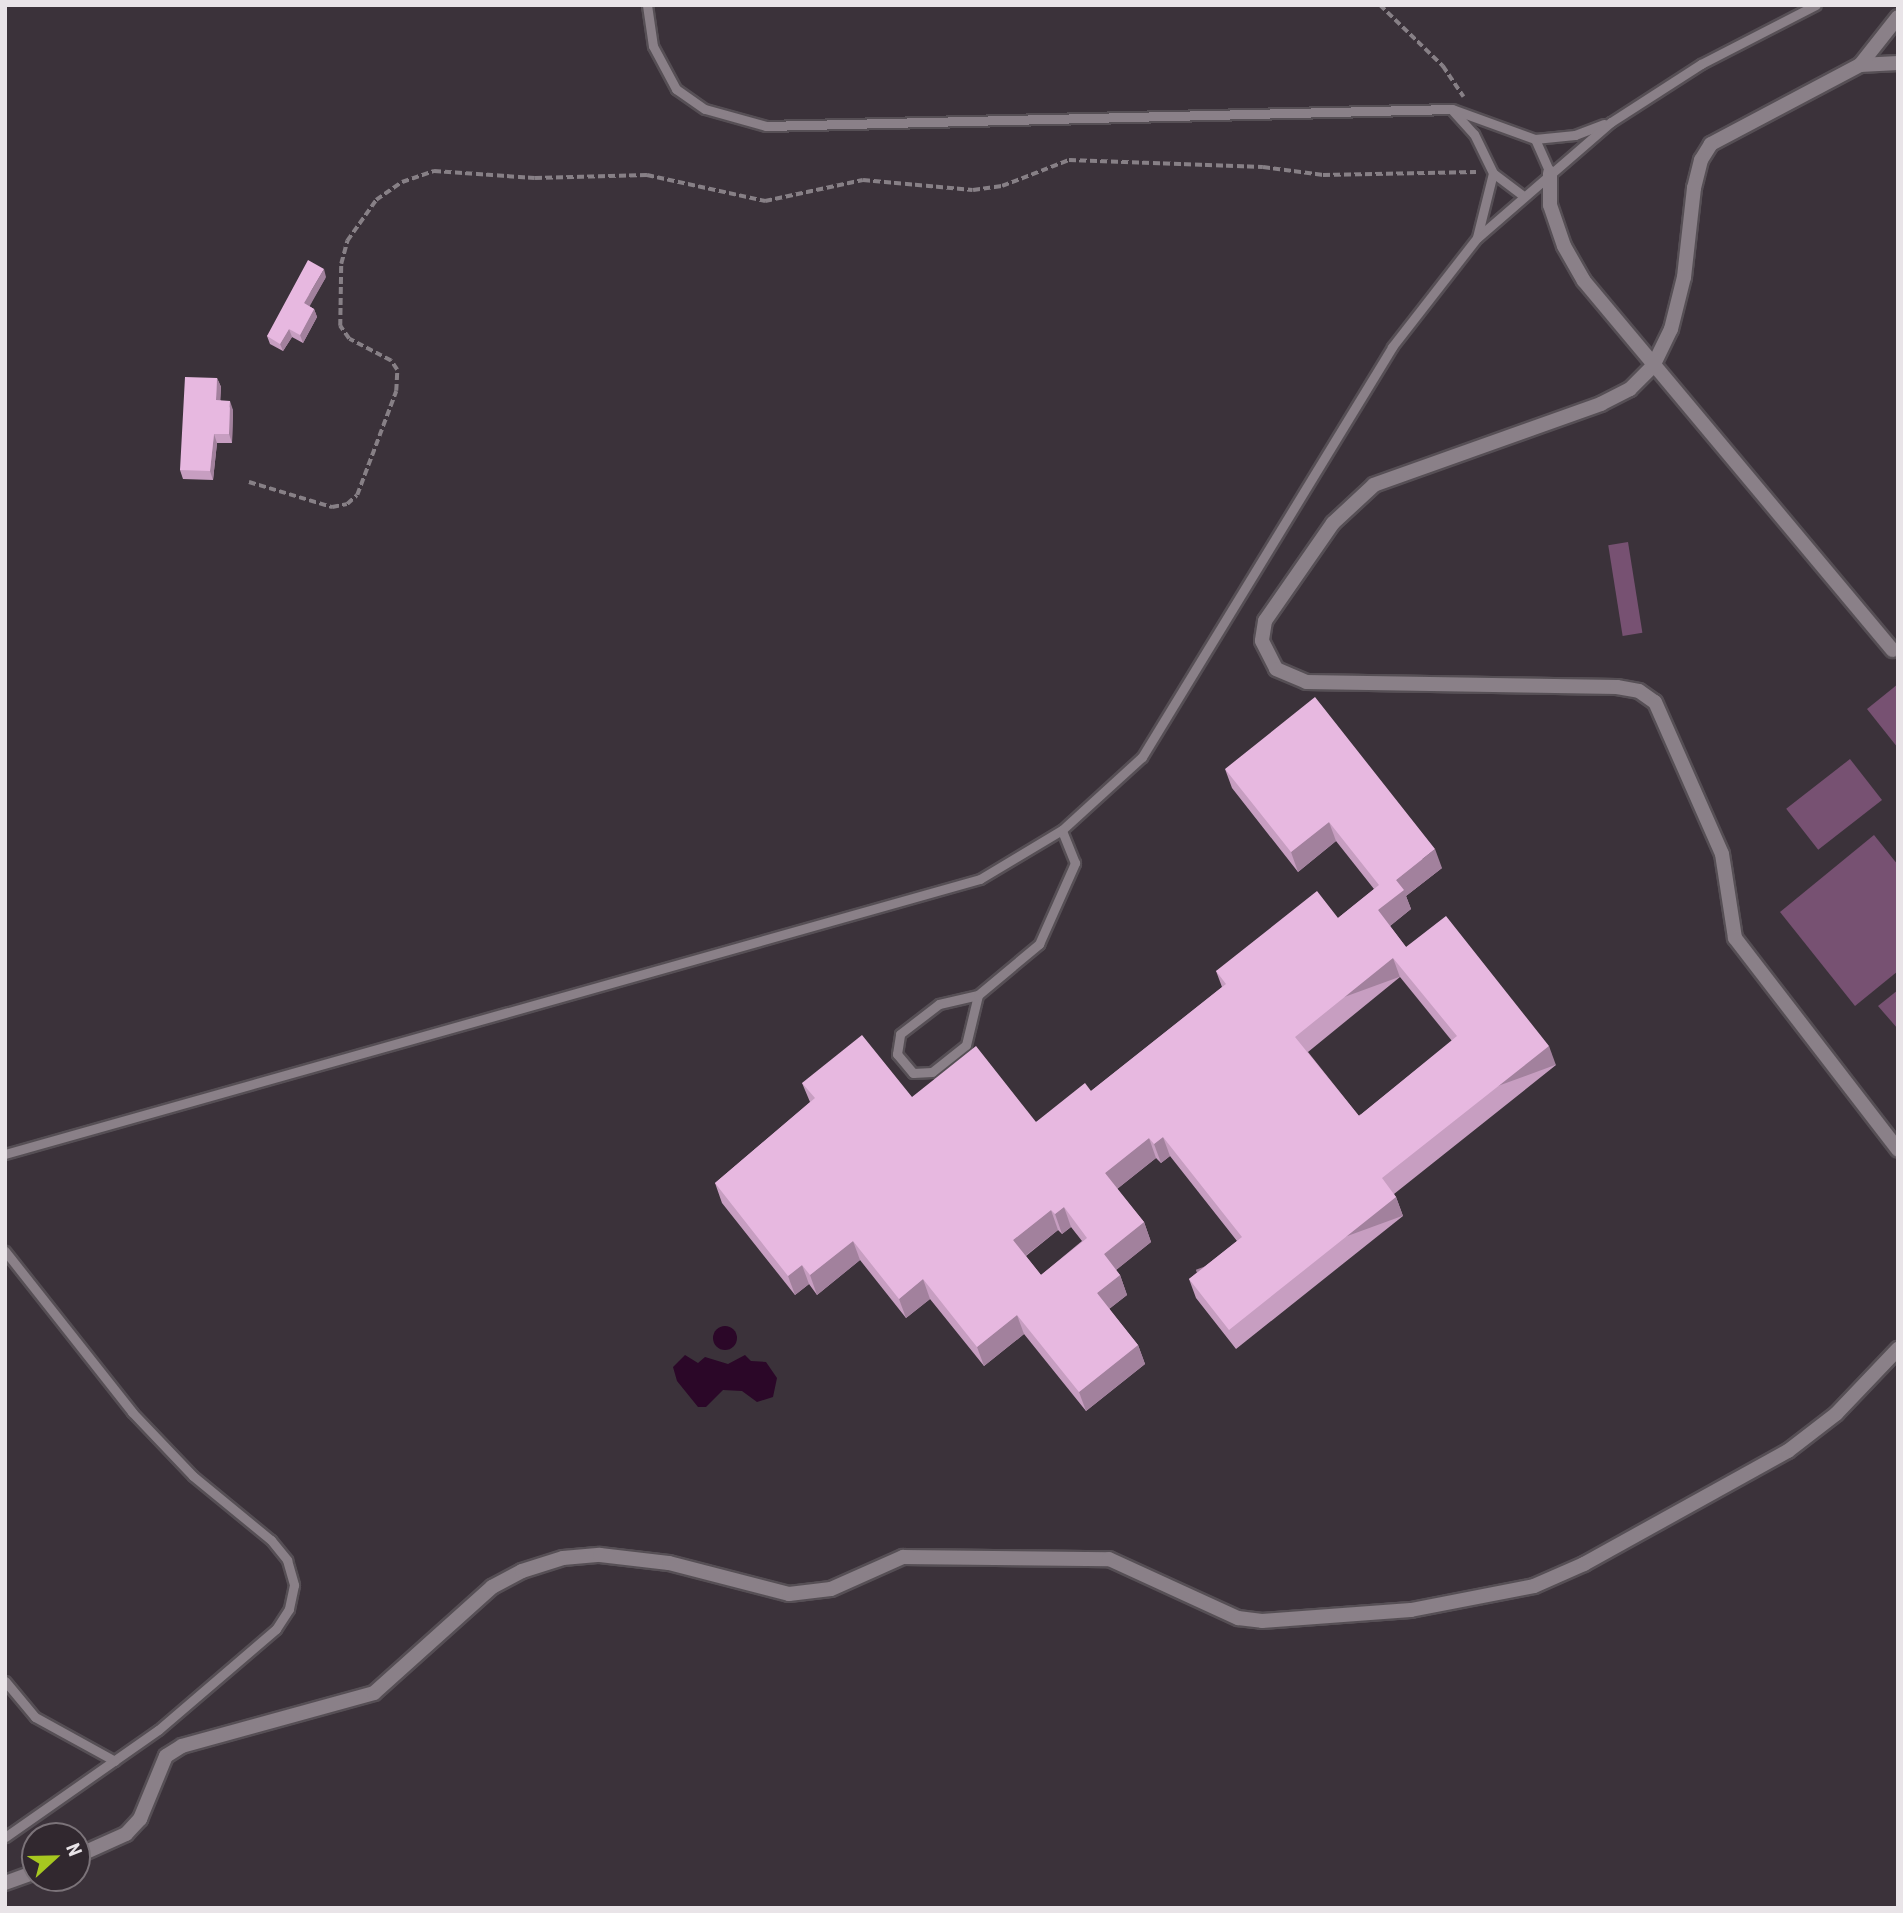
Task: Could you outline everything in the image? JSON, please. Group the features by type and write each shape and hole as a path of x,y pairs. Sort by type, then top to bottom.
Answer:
{"street":[{"path":"1898,17 1860,65 1711,144 1701,160 1684,277 1671,329 1653,366 1630,389 1601,404 1374,485 1333,523 1265,621 1264,649 1276,669 1306,682 1617,687 1639,691 1655,702 1722,854 1735,938 1898,1150"},
{"path":"1860,65 1898,63"},
{"path":"1550,173 1550,205 1564,246 1584,281 1892,650"},
{"path":"91,1850 126,1834 140,1819 166,1756 182,1746 374,1693 492,1587 522,1571 564,1558 600,1555 669,1563 789,1594 831,1589 903,1557 1109,1559 1205,1607 1238,1618 1262,1620 1411,1610 1534,1586 1584,1564 1788,1451 1836,1414 1898,1349"}],"lane":[{"path":"647,5 653,46 676,89 705,109 766,126 1452,109 1535,139 1575,135 1611,122"},
{"path":"5,1154 980,879 1062,830 1142,757 1392,347 1477,238 1611,122 1701,64 1816,5"},
{"path":"1452,109 1474,134 1493,173 1524,196"},
{"path":"1535,139 1550,173"},
{"path":"1477,238 1493,173"},
{"path":"978,995 966,1045 932,1072 913,1073 897,1054 900,1034 939,1004 978,995 1039,944 1074,863 1062,830"},
{"path":"5,1251 132,1412 193,1476 271,1540 286,1560 294,1585 289,1609 276,1629 115,1760 5,1837"},
{"path":"5,1681 34,1717 115,1760"}],"path":[{"path":"1380,5 1443,66 1479,119"},
{"path":"249,482 332,507 347,504 356,495 396,391 397,370 391,361 349,339 340,326 341,264 347,241 376,200 402,182 433,171 535,178 647,175 765,201 863,180 973,190 1002,187 1069,160 1263,167 1323,175 1493,173"}],"shaded area":[{"path":"1628,542 1642,633 1623,636 1608,545"},
{"path":"1898,684 1898,748 1867,709"},
{"path":"1850,759 1882,800 1818,850 1786,809"},
{"path":"1874,835 1898,865 1898,971 1855,1006 1780,912"},
{"path":"1898,990 1898,1029 1878,1006"},
{"path":"725,1326 734,1329 737,1338 734,1347 725,1350 716,1347 713,1338 716,1329"},
{"path":"685,1355 698,1363 705,1357 728,1364 745,1355 751,1361 766,1362 777,1378 773,1397 757,1402 742,1391 723,1390 706,1407 698,1407 677,1381 673,1367"}],"building":[{"path":"308,260 324,269 304,303 314,309 300,335 289,329 280,344 267,336"},
{"path":"185,377 217,378 216,400 230,401 229,434 214,434 210,471 180,470"},
{"path":"1315,697 1435,849 1396,880 1404,890 1378,910 1406,947 1446,916 1549,1046 1382,1178 1396,1197 1229,1330 1189,1279 1242,1237 1163,1137 1154,1144 1149,1138 1105,1173 1144,1222 1104,1254 1120,1275 1097,1293 1138,1345 1079,1392 1017,1315 977,1347 923,1279 899,1299 853,1241 810,1275 802,1265 788,1276 715,1183 815,1098 802,1083 862,1035 912,1097 976,1046 1036,1122 1085,1083 1091,1091 1226,984 1216,971 1317,891 1338,918 1379,885 1329,822 1291,852 1225,769","holes":["1393,958 1457,1036 1359,1116 1295,1037","1064,1207 1087,1238 1041,1275 1013,1240 1051,1210 1055,1214"]}]}
